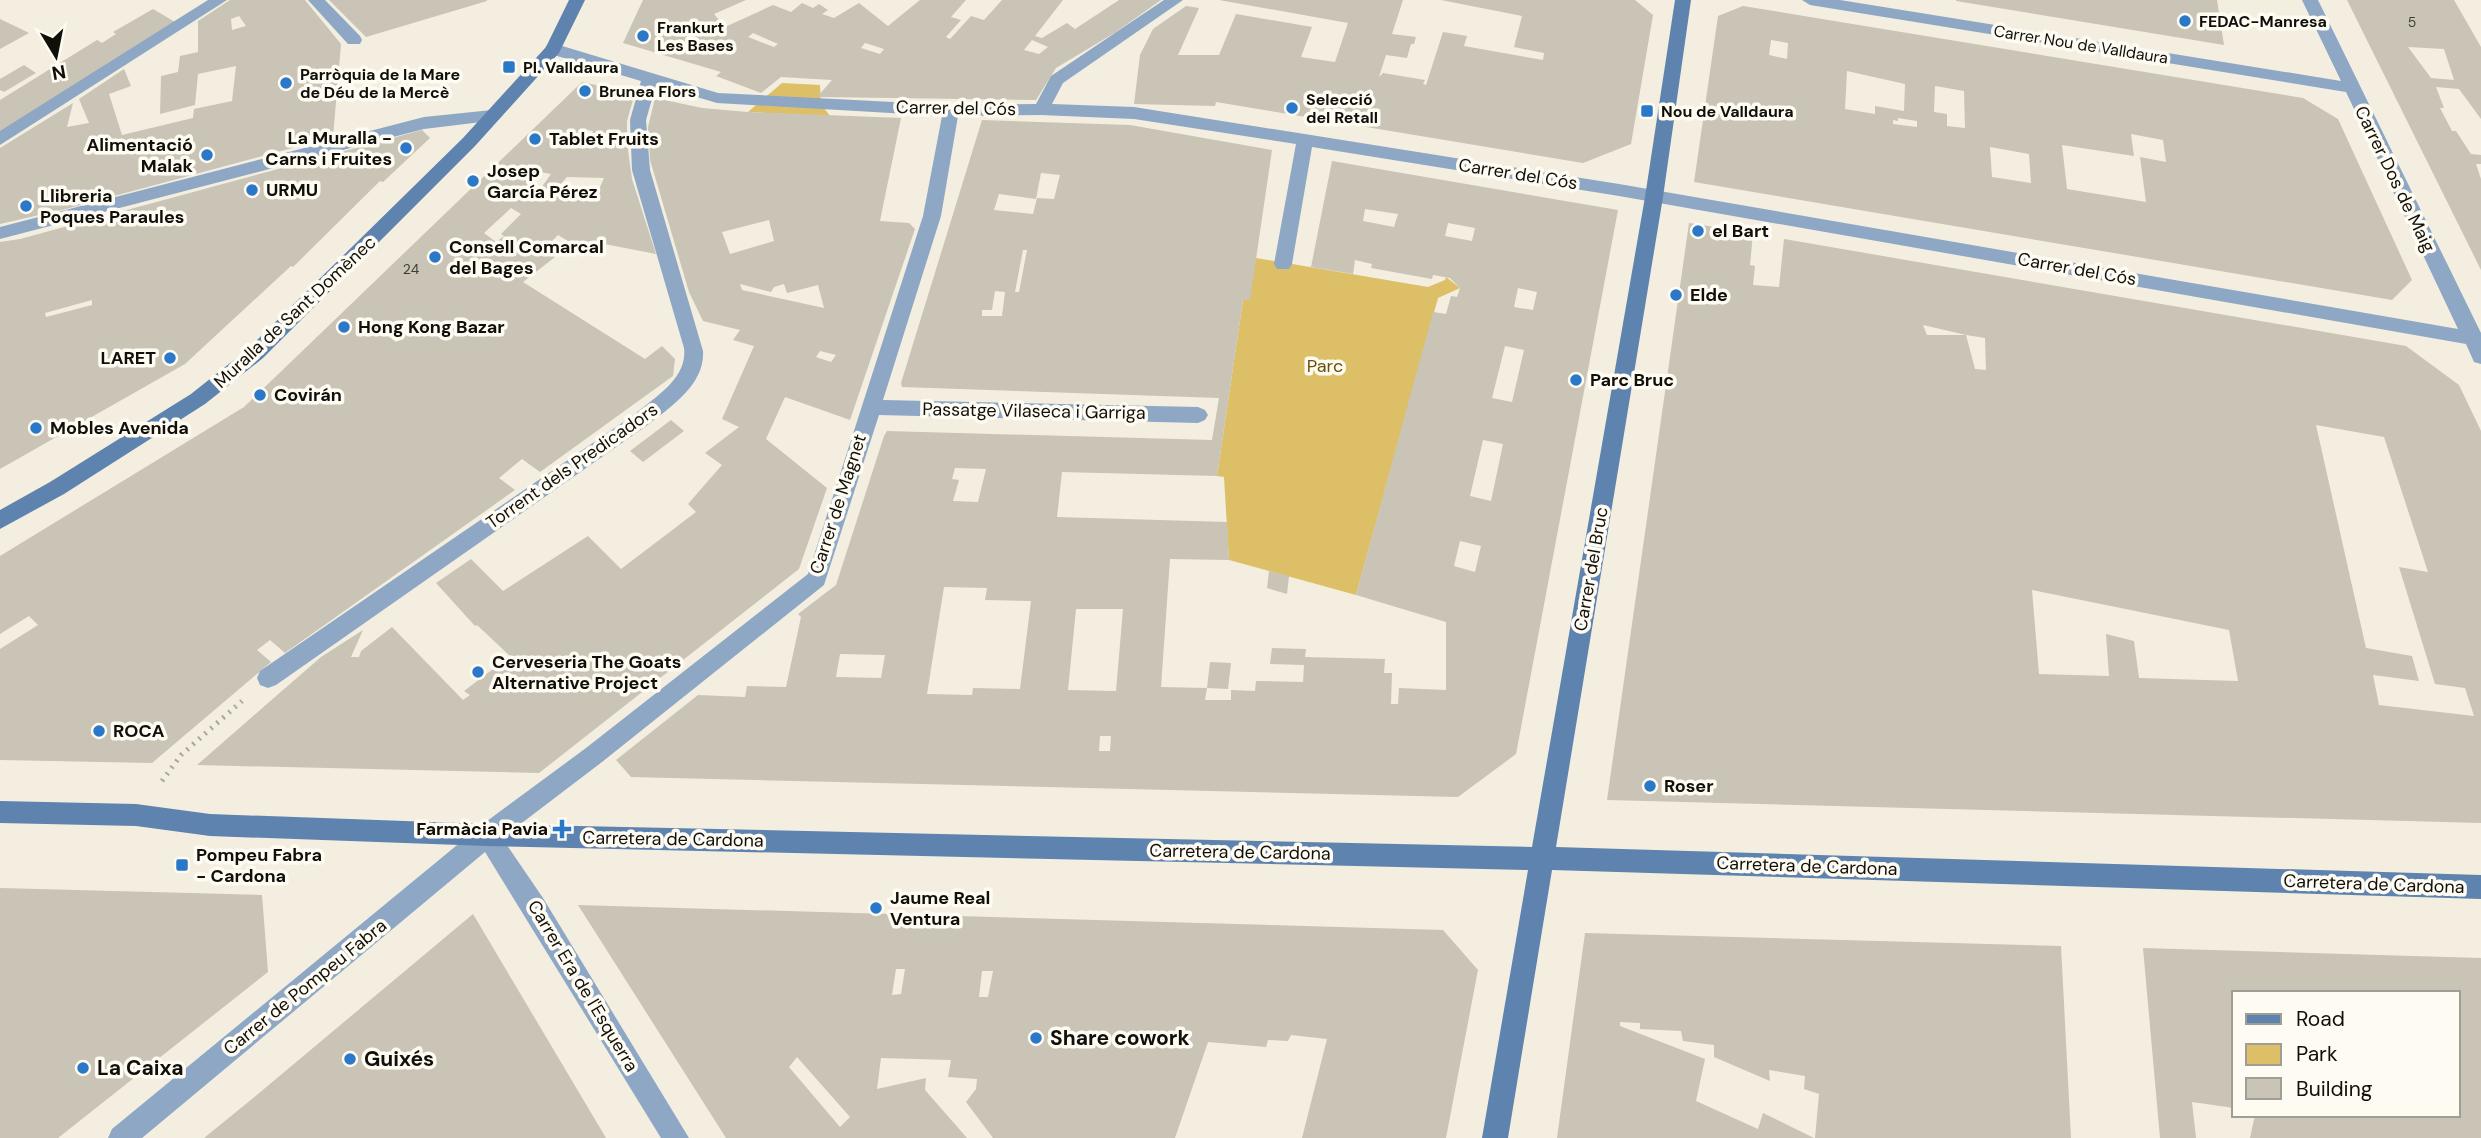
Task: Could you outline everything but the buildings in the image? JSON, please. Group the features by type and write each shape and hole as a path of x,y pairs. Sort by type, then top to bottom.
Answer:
{"street":[{"path":"0,139 219,0"},
{"path":"316,0 354,40"},
{"name":"Muralla de Sant Domènec","path":"0,520 57,488 198,400 256,353 408,206 553,49 576,0"},
{"path":"1041,109 1057,80 1175,0"},
{"name":"Carrer del Bruc","path":"1495,1138 1654,197 1683,0"},
{"name":"Carrer Nou de Valldaura","path":"1810,0 2351,88"},
{"name":"Carrer Dos de Maig","path":"2310,0 2476,339 2481,357"},
{"name":"Carrer del Cós","path":"553,49 717,98 951,111 1041,109 1134,113 1654,197 2476,339"},
{"name":"Torrent dels Predicadors","path":"268,678 642,419 670,396 687,377 695,358 691,340 641,170 638,120 650,78"},
{"name":"Carrer de Magnet","path":"487,835 594,755 817,579 932,216 951,111"},
{"path":"0,233 424,123 492,116"},
{"path":"1283,264 1305,140"},
{"name":"Passatge Vilaseca i Garriga","path":"870,407 1198,415"},
{"name":"Carretera de Cardona","path":"0,812 136,815 210,825 487,835 1542,859 2481,887"},
{"name":"Carrer de Pompeu Fabra","path":"121,1138 487,835"},
{"name":"Carrer Era de l'Esquerra","path":"487,835 534,905 676,1138"}],"path":[{"path":"136,815 181,755 268,678"}],"green space":[{"path":"782,83 820,85 821,104 830,116 748,112"},
{"name":"Parc","path":"1256,258 1428,287 1445,280 1446,277 1460,288 1438,298 1356,595 1229,560 1224,477 1217,476 1243,300"}],"place":[{"name":"FEDAC-Manresa","path":"2185,21"},
{"name":"Frankurt Les Bases","path":"643,36"},
{"name":"Pl. Valldaura","path":"509,67"},
{"name":"Parròquia de la Mare de Déu de la Mercè","path":"286,83"},
{"name":"Brunea Flors","path":"585,91"},
{"name":"Selecció del Retall","path":"1292,108"},
{"name":"Nou de Valldaura","path":"1647,111"},
{"name":"Tablet Fruits","path":"535,139"},
{"name":"La Muralla - Carns i Fruites","path":"406,148"},
{"name":"Alimentació Malak","path":"207,155"},
{"name":"Josep García Pérez","path":"473,181"},
{"name":"URMU","path":"252,190"},
{"name":"Llibreria Poques Paraules","path":"26,206"},
{"name":"el Bart","path":"1698,231"},
{"name":"Consell Comarcal del Bages","path":"435,257"},
{"name":"Elde","path":"1676,295"},
{"name":"Hong Kong Bazar","path":"344,327"},
{"name":"LARET","path":"170,358"},
{"name":"Parc Bruc","path":"1576,380"},
{"name":"Covirán","path":"260,395"},
{"name":"Mobles Avenida","path":"36,428"},
{"name":"Cerveseria The Goats Alternative Project","path":"478,672"},
{"name":"ROCA","path":"99,731"},
{"name":"Roser","path":"1650,786"},
{"name":"Farmàcia Pavia","path":"562,829"},
{"name":"Pompeu Fabra - Cardona","path":"182,865"},
{"name":"Jaume Real Ventura","path":"876,908"},
{"name":"Share cowork","path":"1036,1038"},
{"name":"Guixés","path":"350,1059"},
{"name":"La Caixa","path":"83,1068"}]}
